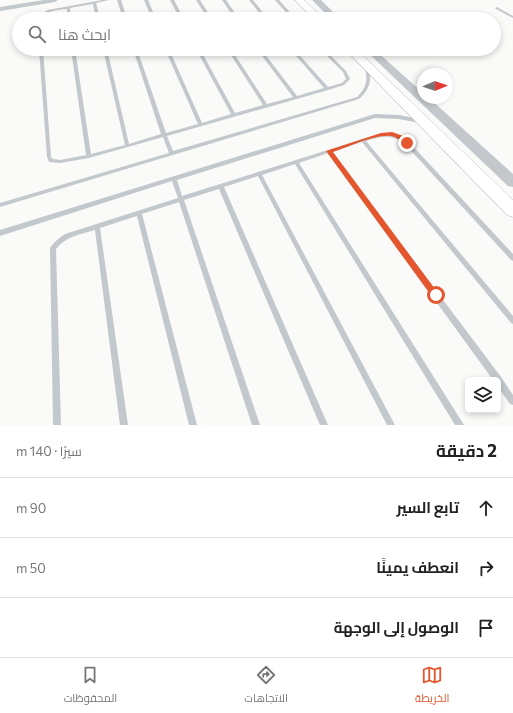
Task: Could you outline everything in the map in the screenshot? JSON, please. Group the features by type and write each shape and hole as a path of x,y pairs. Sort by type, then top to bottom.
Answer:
{"main road":[{"path":"299,0 312,12"},
{"path":"366,56 424,122 513,210"}],"street":[{"path":"0,6 34,0"},
{"path":"0,9 55,0"},
{"path":"316,0 329,12"},
{"path":"366,56 513,182"}],"lane":[{"path":"47,12 107,0"},
{"path":"120,0 123,12"},
{"path":"146,0 151,12"},
{"path":"172,0 178,12"},
{"path":"198,0 206,12"},
{"path":"224,0 233,12"},
{"path":"250,0 260,12"},
{"path":"277,0 288,12"},
{"path":"94,2 96,12"},
{"path":"68,7 68,12"},
{"path":"497,8 512,15"},
{"path":"42,56 49,158 51,161 62,162 201,125 343,84 348,79 345,72 329,56"},
{"path":"74,56 89,156"},
{"path":"107,56 127,145"},
{"path":"137,56 164,135 172,154"},
{"path":"170,56 201,125"},
{"path":"202,56 234,115"},
{"path":"234,56 266,106"},
{"path":"265,56 296,98"},
{"path":"298,56 327,89"},
{"path":"0,205 358,98 366,89 370,80 365,56"},
{"path":"0,233 375,116 399,117 424,122"},
{"path":"57,425 53,248 67,236 381,134 392,134 401,138 513,258"},
{"path":"364,140 513,321"},
{"path":"329,151 496,377"},
{"path":"296,162 460,425"},
{"path":"259,174 391,425"},
{"path":"174,179 256,425"},
{"path":"221,187 324,425"},
{"path":"139,213 193,425"},
{"path":"97,226 124,425"},
{"path":"501,384 513,401"}],"route":[{"path":"407,143 401,138 392,134 381,134 329,151 436,295"}]}
